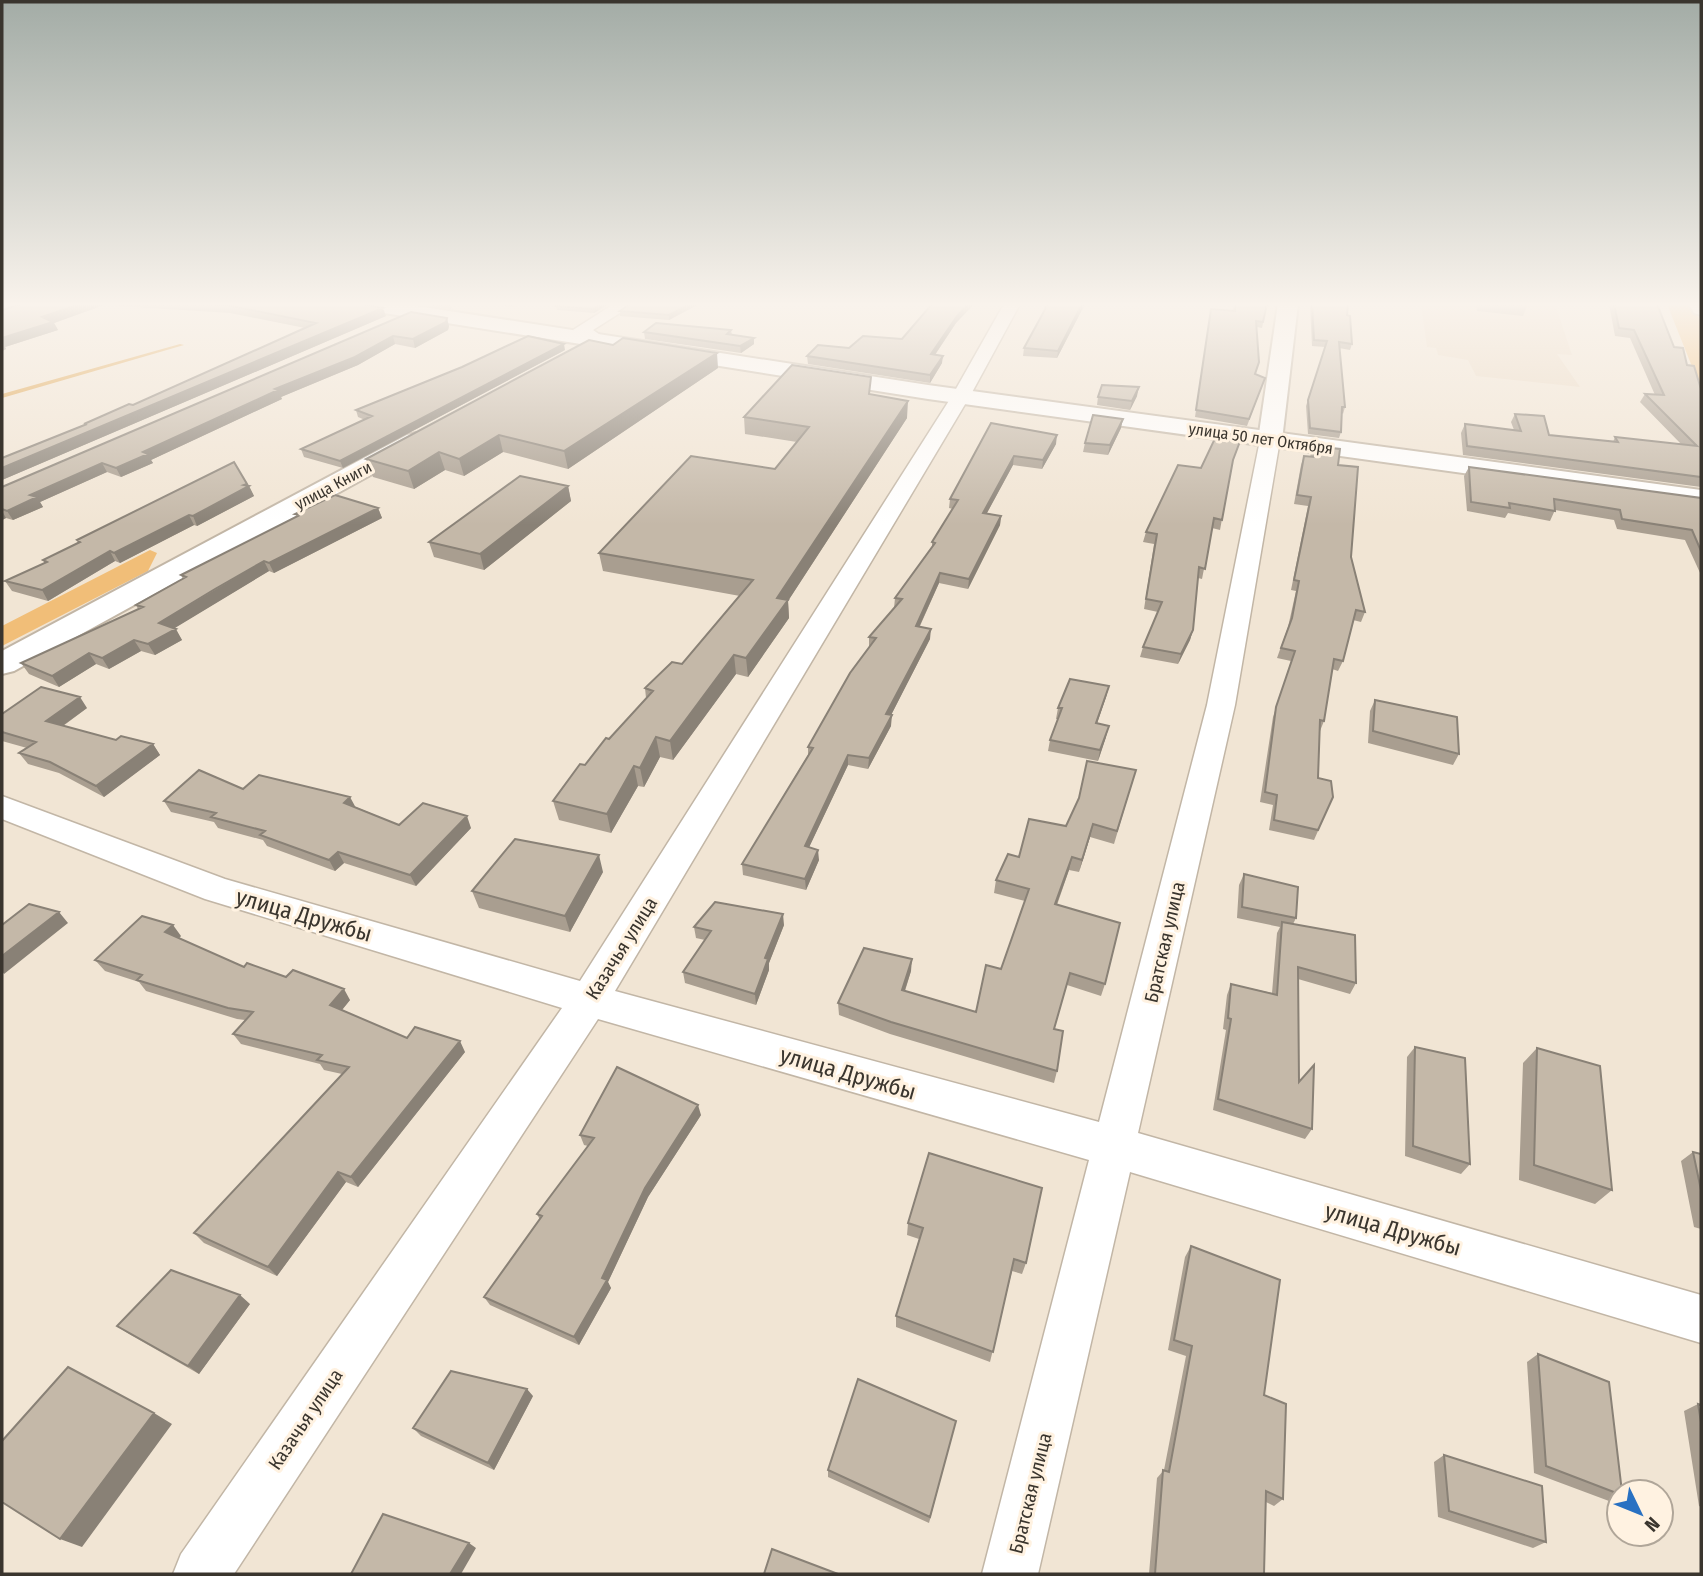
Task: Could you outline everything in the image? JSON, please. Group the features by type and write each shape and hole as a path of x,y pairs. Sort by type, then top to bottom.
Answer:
{"main road":[{"name":"улица 50 лет Октября","path":"840,378 1270,440 1701,498"},
{"name":"Братская улица","path":"1270,440 1278,378"},
{"name":"улица Книги","path":"2,664 441,427"}],"street":[{"name":"Казачья улица","path":"201,1574 589,1000 971,378"},
{"name":"Братская улица","path":"1010,1574 1116,1147 1221,705 1270,440"},
{"name":"улица Дружбы","path":"2,807 217,890 589,1000 1116,1147 1701,1319"}],"shaded area":[{"path":"1491,378 1573,378 1580,387"},
{"path":"150,550 157,553 148,571 2,646 2,626"}],"building":[{"path":"194,378 217,378 2,468 2,458 129,404 133,405"},
{"path":"258,378 304,378 143,452 148,454 116,468 102,463 30,495 37,497 7,511 2,509 2,487"},
{"path":"436,378 500,378 340,461 301,449 372,416 356,410"},
{"path":"519,378 679,378 564,451 499,435 459,459 439,452 408,471 366,459"},
{"path":"780,378 871,378 869,394 908,401 777,598 788,600 746,658 734,655 670,741 656,737 640,768 634,766 607,814 553,801 580,764 585,765 606,738 609,739 653,691 645,688 672,662 682,664 753,580 599,553 691,456 775,469 809,427 744,417"},
{"path":"1201,378 1265,378 1249,419 1196,410"},
{"path":"1315,378 1342,378 1345,407 1342,407 1341,432 1310,428 1308,400"},
{"path":"1656,378 1698,378 1701,389 1701,477 1467,446 1465,424 1521,431 1515,414 1544,416 1549,435 1618,442 1615,437 1697,446 1645,394 1664,395"},
{"path":"1102,385 1139,387 1132,401 1098,397"},
{"path":"1093,415 1123,419 1110,445 1085,443"},
{"path":"991,423 1057,435 1043,460 1014,456 983,513 1001,516 969,579 940,573 916,626 931,629 886,714 892,715 869,758 848,755 805,846 818,850 805,879 742,864 813,748 808,747 850,673 876,638 869,637 902,599 895,598 935,543 932,542 958,500 950,499"},
{"path":"1218,432 1242,436 1233,460 1222,520 1214,518 1205,569 1199,567 1193,630 1181,654 1143,647 1162,602 1146,599 1157,534 1146,532 1178,465 1201,468"},
{"path":"1313,446 1340,449 1338,465 1358,467 1351,557 1365,612 1356,610 1343,661 1334,659 1324,721 1320,720 1318,778 1331,781 1333,797 1318,830 1274,820 1277,795 1265,792 1276,707 1295,651 1281,648 1292,618 1299,581 1294,580 1311,497 1297,495 1304,456 1314,457"},
{"path":"234,462 247,484 244,485 249,486 193,516 189,515 114,553 110,551 42,590 5,581 47,562 43,560 80,542 77,540"},
{"path":"1469,467 1701,498 1701,551 1692,530 1622,519 1620,510 1554,499 1555,511 1509,503 1510,508 1471,502"},
{"path":"520,476 568,486 480,554 429,542"},
{"path":"335,495 378,508 269,563 264,561 215,589 159,623 176,629 148,644 134,640 102,658 89,653 52,676 21,663 143,607 136,605 186,577 181,575"},
{"path":"1070,679 1109,686 1096,723 1109,726 1100,750 1050,740 1062,708 1058,708"},
{"path":"41,687 80,697 46,721 116,740 121,736 153,744 96,786 50,762 19,753 36,742 2,732 2,714"},
{"path":"1375,700 1457,717 1459,754 1373,731"},
{"path":"1087,761 1136,770 1117,831 1093,824 1082,860 1072,857 1055,904 1120,923 1105,984 1070,973 1054,1029 1063,1031 1057,1071 891,1022 838,1003 864,948 912,959 902,990 976,1012 986,965 1001,969 1029,889 996,880 1008,854 1019,857 1029,819 1066,826 1079,798"},
{"path":"199,770 243,789 259,775 350,797 344,803 399,825 423,803 467,816 410,875 338,852 329,860 260,835 265,831 211,817 216,813 164,801"},
{"path":"515,839 599,855 565,916 472,891"},
{"path":"1244,874 1298,887 1296,918 1242,907"},
{"path":"715,902 783,914 765,958 768,959 755,994 683,972 711,931 694,927"},
{"path":"29,904 59,912 2,956 2,925"},
{"path":"142,916 173,925 165,932 244,967 247,963 286,977 293,970 344,989 330,1005 407,1038 415,1027 460,1041 351,1177 338,1172 268,1267 194,1233 349,1067 317,1060 322,1055 233,1034 253,1012 228,1008 137,980 142,975 95,960"},
{"path":"1282,922 1355,935 1356,983 1298,967 1299,1082 1314,1065 1312,1129 1218,1099 1231,1019 1228,1018 1231,984 1277,995"},
{"path":"1415,1047 1465,1058 1470,1164 1413,1146"},
{"path":"1537,1048 1600,1066 1612,1190 1534,1165"},
{"path":"617,1067 698,1105 645,1188 602,1278 607,1280 574,1337 484,1297 542,1216 537,1214 594,1138 580,1135"},
{"path":"1693,1152 1701,1154 1701,1190"},
{"path":"929,1153 1042,1188 1026,1263 1014,1259 993,1352 896,1316 923,1228 908,1223"},
{"path":"1191,1246 1280,1280 1264,1395 1286,1404 1283,1499 1266,1491 1264,1574 1155,1574 1163,1470 1169,1472 1192,1346 1174,1340"},
{"path":"171,1270 240,1295 188,1366 117,1326"},
{"path":"1538,1354 1609,1382 1620,1478 1605,1478 1605,1489 1546,1466"},
{"path":"68,1367 154,1413 60,1539 2,1502 2,1441"},
{"path":"451,1371 527,1389 488,1463 413,1428"},
{"path":"858,1379 956,1421 930,1517 828,1470"},
{"path":"1444,1455 1542,1486 1546,1542 1449,1511"},
{"path":"383,1514 469,1543 450,1574 351,1574"},
{"path":"772,1549 838,1574 764,1574"}],"waterway":[{"path":"2,396 67,378"}]}
